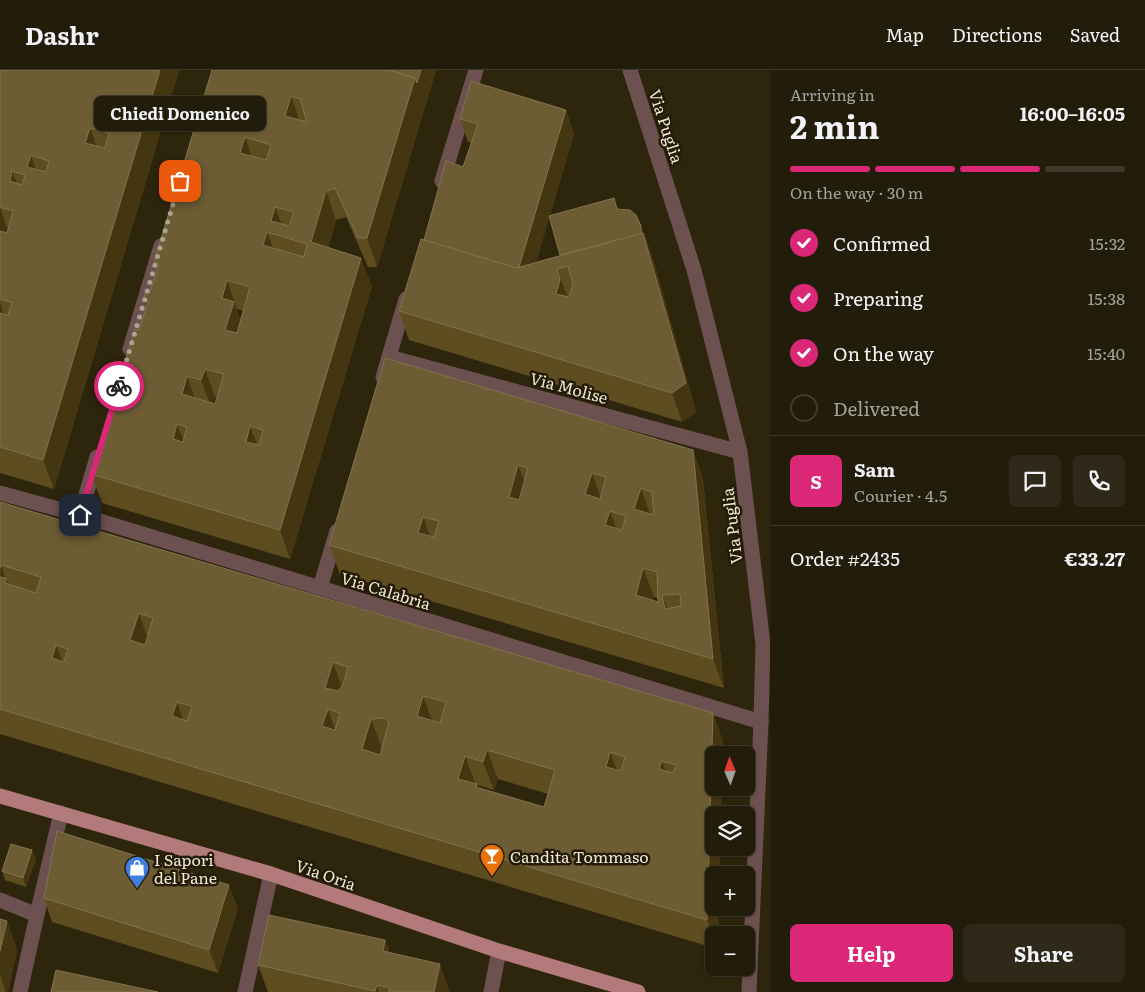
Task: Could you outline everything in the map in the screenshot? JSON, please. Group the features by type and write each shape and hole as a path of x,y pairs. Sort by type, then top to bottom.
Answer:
{"main road":[{"name":"Via Oria","path":"0,796 271,874 500,951 638,992"}],"street":[{"path":"438,194 476,70"},
{"name":"Via Puglia","path":"630,70 694,270 740,452 763,644 749,992"},
{"path":"125,364 165,231"},
{"path":"378,394 409,290"},
{"name":"Via Molise","path":"389,357 740,452"},
{"path":"80,515 102,440"},
{"name":"Via Calabria","path":"0,493 80,515 761,722"},
{"path":"320,588 342,514"},
{"path":"20,992 61,813"},
{"path":"245,992 271,874"},
{"path":"0,900 37,915"},
{"path":"491,992 500,951"}],"building":[{"path":"0,70 160,70 43,460 0,447 0,313 8,315 12,303 0,299 0,231 7,233 13,211 0,207","holes":["90,128 109,133 105,148 85,143","31,155 49,161 46,172 27,167","12,171 25,175 22,185 10,181"]},
{"path":"212,70 389,70 415,78 367,238 358,238 335,188 326,191 311,242 361,258 280,530 91,474 135,329 139,330 148,302 143,300 146,291 150,292 159,264 154,262","holes":["291,96 300,99 307,122 285,116","245,137 271,145 266,160 240,153","275,207 294,212 289,226 271,221","267,232 307,244 304,257 263,245","227,280 250,287 237,333 225,330 234,302 222,298","205,369 224,374 215,404 182,394 187,376 201,380","177,424 187,427 183,442 173,439","250,426 263,430 259,445 246,442"]},
{"path":"389,70 421,70 417,83 415,78"},
{"path":"471,81 566,110 519,267 516,268 424,240 446,161 463,167 478,124 460,119"},
{"path":"614,198 617,209 630,210 636,215 641,226 641,234 560,255 549,216"},
{"path":"643,233 686,383 672,393 399,311 421,239 516,268","holes":["568,266 573,284 569,297 556,294 560,280 557,269"]},
{"path":"385,358 693,450 713,659 329,545","holes":["518,465 528,468 519,500 509,497","592,473 606,477 600,499 585,494","641,488 652,492 654,515 634,509","610,511 626,516 622,530 605,525","423,517 439,521 434,537 418,533","643,568 657,572 658,602 636,595","680,594 681,606 665,609 662,595"]},
{"path":"0,502 713,713 712,746 705,746 705,796 711,796 710,806 705,806 705,856 709,856 709,866 705,866 705,916 707,916 707,920 0,709 0,577 6,578 5,583 36,593 41,577 1,565 0,568","holes":["139,613 153,618 145,645 130,640","56,645 68,649 64,662 52,658","333,662 348,667 343,685 338,691 325,688","423,696 446,702 440,723 417,716","177,702 192,706 187,721 172,716","328,709 340,713 335,730 322,726","385,718 389,722 380,755 362,749 371,719","487,750 555,770 544,807 476,787 477,784 458,779 465,756 483,762","610,752 625,757 621,771 606,767","662,761 676,765 673,773 659,769"]},
{"path":"57,831 229,885 209,950 44,898"},
{"path":"11,844 32,850 23,878 2,871"},
{"path":"269,915 385,940 383,951 440,964 434,992 389,992 390,988 377,985 375,991 258,965"},
{"path":"0,919 7,921 0,951"},
{"path":"56,970 158,992 51,992"}],"way so far":[{"path":"119,386 180,181"}],"place":[{"name":"Chiedi Domenico","path":"180,181"},
{"name":"Candita Tommaso","path":"492,877"},
{"name":"I Sapori del Pane","path":"137,889"}],"route":[{"path":"80,515 119,386"}]}
